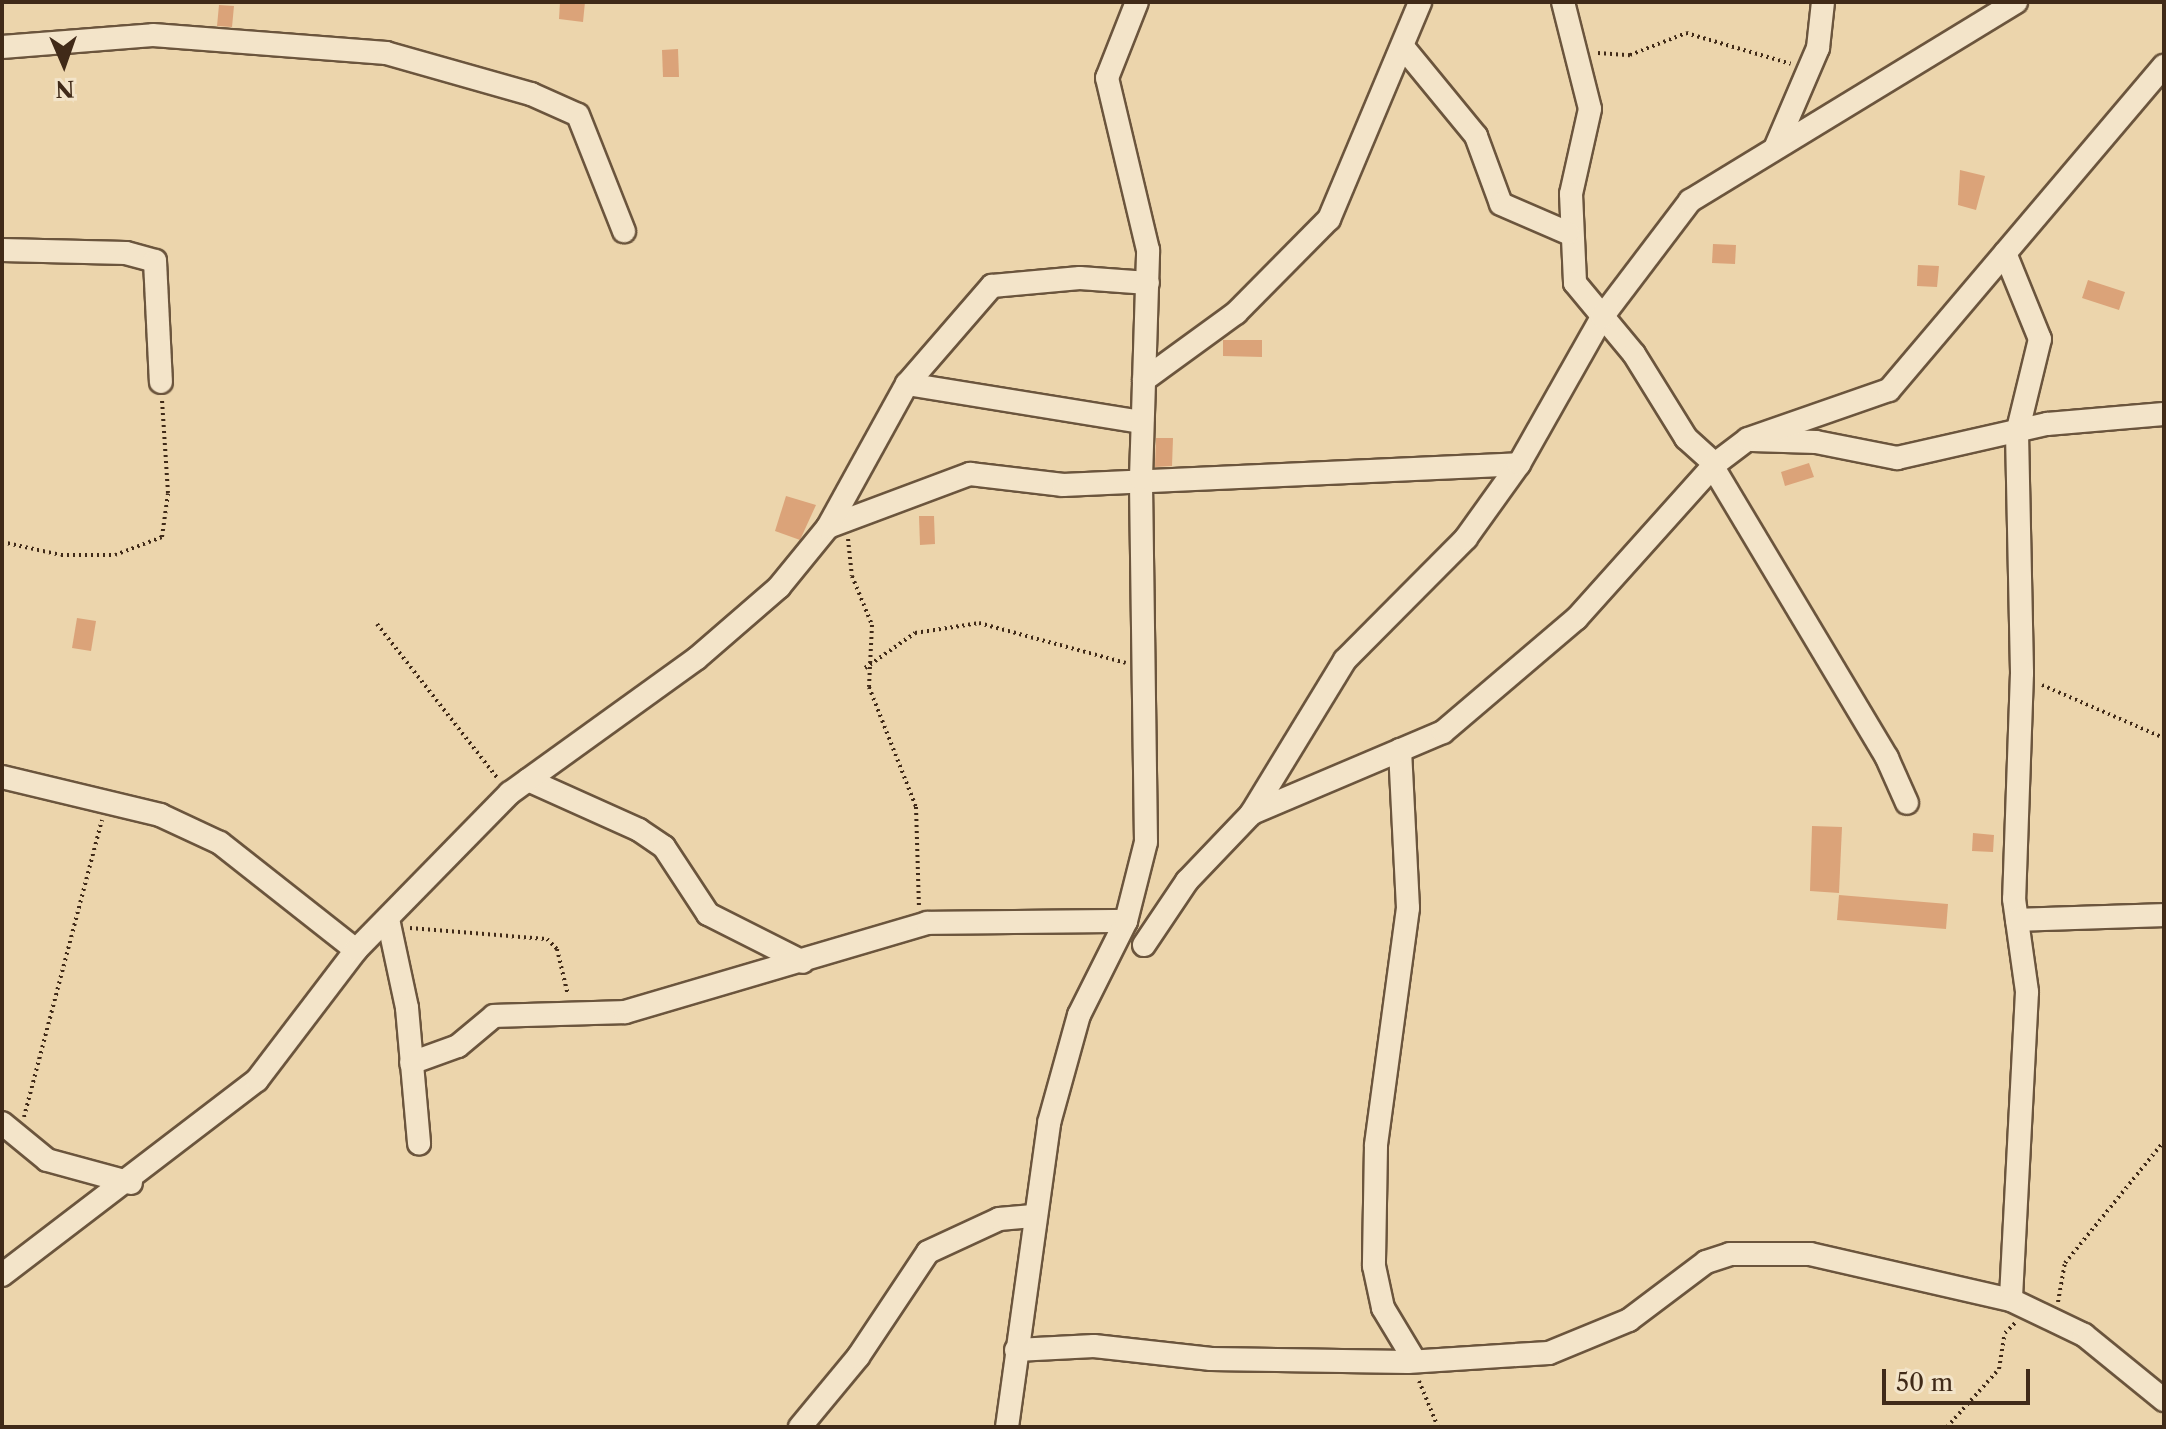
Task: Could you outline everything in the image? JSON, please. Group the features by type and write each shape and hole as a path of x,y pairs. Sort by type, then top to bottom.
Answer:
{"street":[{"path":"1007,1427 1033,1216 1079,1015 1126,921 1146,842 1141,478 1148,283 1142,211 1108,105 1111,53 1137,2"},
{"path":"1144,380 1236,313 1329,219 1420,2"},
{"path":"1563,2 1590,109 1568,233 1575,283 1686,438 1714,466 1887,758 1907,803"},
{"path":"1776,146 1808,69 1823,2"},
{"path":"1144,945 1187,881 1251,814 1345,660 1449,560 1519,464 1602,317 1690,201 2016,2"},
{"path":"2,47 153,35 386,53 531,94 578,115 624,231"},
{"path":"1403,47 1476,136 1501,204 1568,233"},
{"path":"1251,814 1443,732 1576,619 1714,466 1748,439 1889,390 2164,66"},
{"path":"2,250 126,253 155,261 161,382"},
{"path":"2005,253 2040,339 2017,433 2022,673 2017,920 2027,992 2011,1300"},
{"path":"2,1275 131,1183 281,1056 356,950 390,925 519,786 696,659 779,587 837,524 907,384 992,286 1080,278 1148,283"},
{"path":"907,384 1142,422"},
{"path":"1748,439 1826,443 1890,459 2017,433 2164,414"},
{"path":"837,524 970,474 1063,485 1141,478 1519,464"},
{"path":"1400,750 1408,908 1374,1160 1374,1266 1383,1308 1411,1362"},
{"path":"2,777 160,815 220,843 356,950"},
{"path":"519,786 639,830 664,847 708,914 803,962"},
{"path":"2017,920 2164,915"},
{"path":"411,1063 458,1046 494,1016 577,1015 646,1007 927,923 1126,921"},
{"path":"390,925 411,1063 419,1143"},
{"path":"2,1123 47,1160 131,1183"},
{"path":"800,1427 858,1357 928,1252 999,1219 1033,1216"},
{"path":"1016,1350 1094,1346 1211,1359 1411,1362 1560,1351 1629,1320 1706,1262 1730,1254 1810,1254 2011,1300 2055,1321 2117,1359 2164,1400"}],"path":[{"path":"1577,51 1630,55 1686,33 1808,69"},
{"path":"2,542 61,555 115,555 162,537 168,493 161,382"},
{"path":"837,524 852,576 872,625 865,668 910,783 920,836 915,885 927,923"},
{"path":"865,668 915,633 979,623 1143,669"},
{"path":"377,624 519,786"},
{"path":"2022,673 2164,738"},
{"path":"19,1139 106,803"},
{"path":"390,925 432,926 547,939 557,949 577,1015"},
{"path":"2055,1321 2065,1263 2164,1141"},
{"path":"1947,1427 1981,1397 1999,1369 2005,1333 2031,1311"},
{"path":"1411,1362 1438,1427"}],"building":[{"path":"560,2 585,2 583,22 559,19"},
{"path":"219,5 234,6 232,27 217,26"},
{"path":"678,49 679,77 663,77 662,50"},
{"path":"1960,170 1985,176 1976,210 1958,205"},
{"path":"1713,244 1736,245 1735,264 1712,263"},
{"path":"1918,265 1939,266 1937,287 1917,286"},
{"path":"2088,280 2125,292 2119,310 2082,298"},
{"path":"1223,340 1262,340 1262,357 1223,356"},
{"path":"1156,438 1173,438 1172,466 1155,467"},
{"path":"1809,463 1814,477 1785,486 1781,472"},
{"path":"786,496 816,505 800,540 775,531"},
{"path":"919,516 934,516 935,544 920,545"},
{"path":"77,618 96,621 91,651 72,648"},
{"path":"1812,826 1842,827 1839,893 1810,891"},
{"path":"1973,833 1994,835 1993,852 1972,851"},
{"path":"1839,895 1948,904 1946,929 1837,920"}]}
